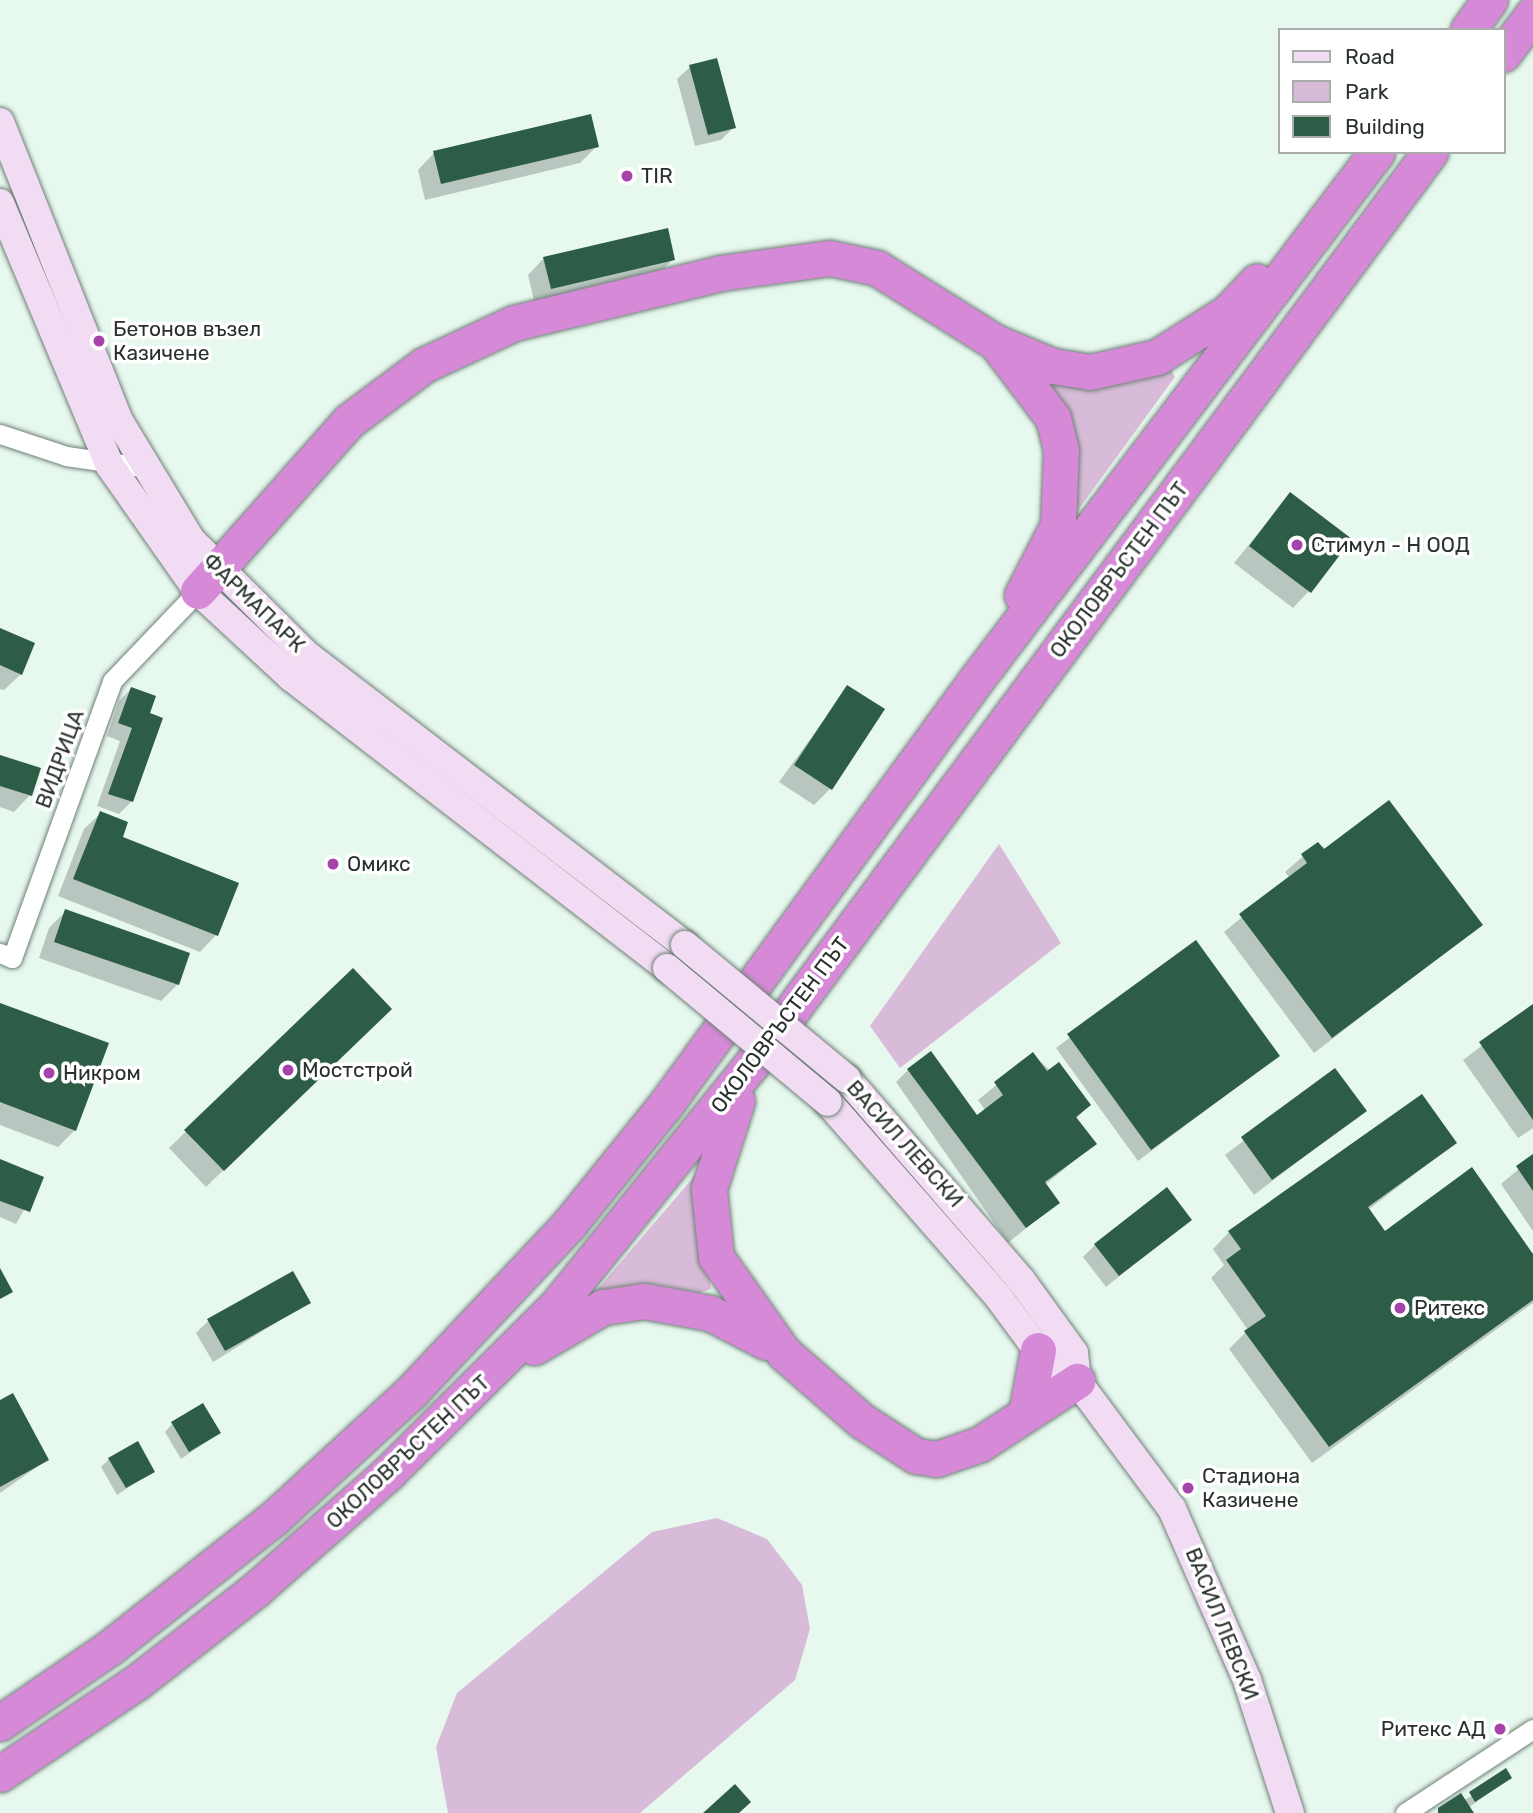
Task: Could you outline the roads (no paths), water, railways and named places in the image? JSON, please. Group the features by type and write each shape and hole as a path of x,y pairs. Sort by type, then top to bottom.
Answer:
{"highway":[{"path":"1469,28 1490,0"},
{"path":"1505,51 1533,14"},
{"name":"ОКОЛОВРЪСТЕН ПЪТ","path":"0,1723 246,1541 484,1318 666,1104 973,684 1376,154"},
{"name":"ОКОЛОВРЪСТЕН ПЪТ","path":"0,1774 137,1682 256,1590 493,1371 642,1205 751,1065 1429,154"},
{"path":"208,581 349,421 424,365 514,323 720,273 830,258 877,268 995,342 1053,366 1090,372 1157,356 1228,312 1336,207"},
{"path":"973,684 1058,525 1063,485 1053,418 995,342"},
{"path":"751,1065 716,1157 710,1224 732,1287 784,1353 862,1421 916,1456 957,1455 1077,1381"},
{"path":"493,1371 603,1307 644,1301 710,1313 784,1353"},
{"path":"1026,1414 1038,1350"}],"street":[{"name":"ФАРМАПАРК","path":"0,122 142,467 208,581 685,946"},
{"name":"ФАРМАПАРК","path":"0,203 110,466 291,677 667,968"},
{"path":"0,433 110,466 142,467"},
{"name":"ВИДРИЦА","path":"0,953 12,957 112,681 208,581"},
{"name":"ВАСИЛ ЛЕВСКИ","path":"685,946 847,1079 1021,1280 1074,1353 1077,1381 1172,1509 1194,1549 1247,1680 1290,1813"},
{"name":"ВАСИЛ ЛЕВСКИ","path":"667,968 828,1102 1053,1371 1077,1381"},
{"path":"1410,1812 1533,1729"}],"place":[{"name":"TIR","path":"627,176"},
{"name":"Бетонов възел Казичене","path":"99,341"},
{"name":"Стимул - Н ООД","path":"1297,545"},
{"name":"Омикс","path":"333,864"},
{"name":"Мостстрой","path":"288,1070"},
{"name":"Никром","path":"49,1073"},
{"name":"Ритекс","path":"1400,1308"},
{"name":"Стадиона Казичене","path":"1188,1488"},
{"name":"Ритекс АД","path":"1500,1729"}]}
